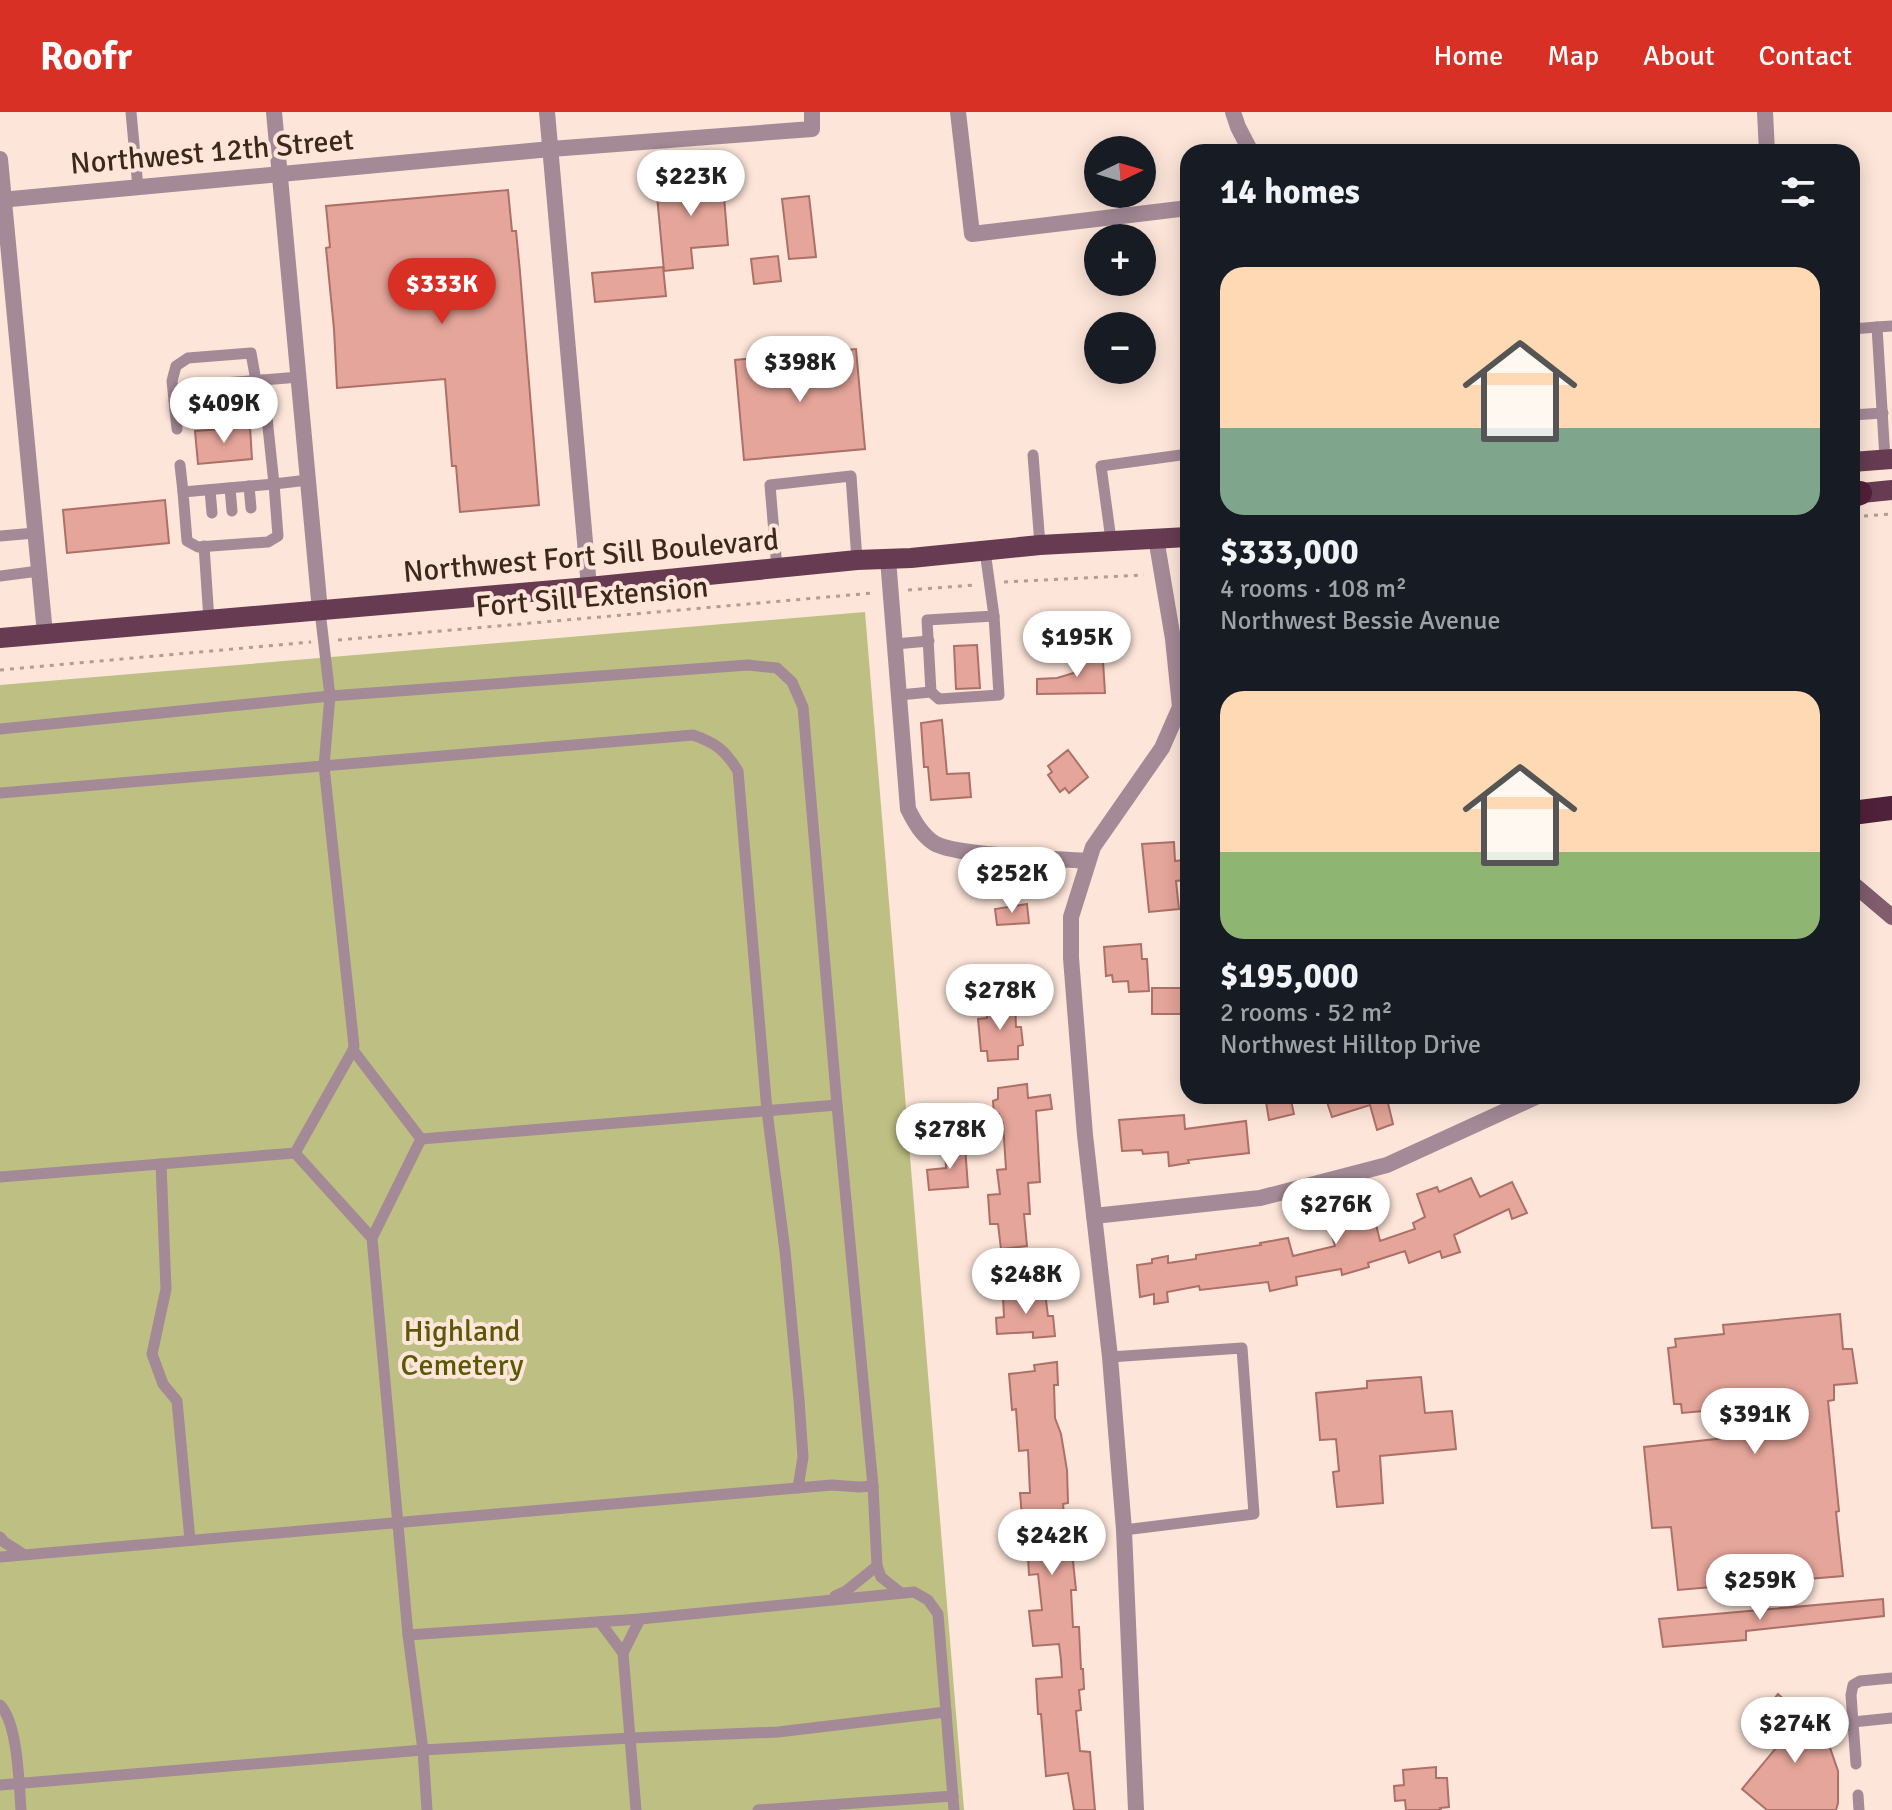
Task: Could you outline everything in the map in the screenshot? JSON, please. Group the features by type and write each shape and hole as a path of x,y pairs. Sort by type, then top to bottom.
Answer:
{"highway":[{"path":"1860,812 1892,808"}],"main road":[{"path":"1860,461 1889,459"},
{"path":"1860,493 1892,490"},
{"name":"Northwest Fort Sill Boulevard","path":"0,638 589,587 857,560 1180,537"}],"street":[{"path":"274,112 320,611"},
{"path":"547,112 589,587"},
{"name":"Northwest 12th Street","path":"2,199 281,172 812,129 812,112"},
{"path":"958,112 972,234 1180,209"},
{"path":"1233,112 1247,144"},
{"path":"1765,112 1767,144"},
{"path":"0,159 45,634"},
{"path":"1156,538 1180,689"},
{"path":"888,559 908,809 917,827 936,845 966,852 1088,861"},
{"path":"1136,1810 1124,1530 1071,958 1071,917 1093,847 1162,748 1180,715"},
{"path":"1860,890 1892,917"},
{"path":"1094,1216 1260,1198 1387,1165 1520,1104"}],"lane":[{"path":"131,112 138,188"},
{"path":"1860,328 1892,326"},
{"path":"1877,327 1886,383 1883,413 1888,430 1889,459"},
{"path":"177,429 172,381 176,366 188,358 251,353 260,381 278,536 268,542 198,547 187,541 180,465"},
{"path":"223,383 299,377"},
{"path":"1860,414 1883,413"},
{"path":"1033,455 1040,545"},
{"path":"1111,540 1101,466 1180,455"},
{"path":"777,569 770,485 851,476 857,560"},
{"path":"183,492 308,480"},
{"path":"249,486 251,508"},
{"path":"230,488 232,511"},
{"path":"210,490 212,513"},
{"path":"253,527 253,543"},
{"path":"233,529 235,544"},
{"path":"209,620 209,546 214,531"},
{"path":"0,536 35,533"},
{"path":"899,695 931,692 939,699 999,695 994,616 985,551"},
{"path":"0,576 39,571"},
{"path":"295,1153 354,1046 324,766 330,696 320,611"},
{"path":"931,692 927,620 994,616"},
{"path":"895,644 929,641"},
{"path":"0,729 330,696 748,665 777,668 792,682 803,707 873,1486 877,1566 881,1577 901,1593"},
{"path":"0,793 693,735 726,752 738,771 767,1111 785,1251 803,1457 798,1488"},
{"path":"353,1050 421,1139"},
{"path":"421,1139 837,1105"},
{"path":"421,1139 372,1238 427,1810"},
{"path":"0,1177 295,1153"},
{"path":"295,1153 372,1238"},
{"path":"161,1164 166,1289 152,1354 163,1384 177,1401 190,1540"},
{"path":"1110,1357 1242,1348 1254,1514 1124,1530"},
{"path":"0,1557 832,1485 873,1486"},
{"path":"0,1537 23,1554"},
{"path":"827,1600 846,1591 877,1566"},
{"path":"408,1635 640,1619 914,1592 928,1600 938,1614 954,1810"},
{"path":"623,1653 640,1619"},
{"path":"600,1622 623,1653 636,1810"},
{"path":"1856,1764 1853,1685 1860,1681 1892,1678"},
{"path":"0,1705 6,1711 15,1747 21,1810"},
{"path":"0,1785 423,1750 778,1732 946,1712"},
{"path":"1853,1722 1892,1718"},
{"path":"1858,1795 1859,1810"},
{"path":"758,1810 953,1796"}],"path":[{"path":"1860,516 1892,514"},
{"name":"Fort Sill Extension","path":"0,670 891,591 1180,571"}],"green space":[{"name":"Highland Cemetery","path":"865,612 964,1810 0,1810 0,685"}],"building":[{"path":"722,172 728,245 691,248 693,268 664,271 656,185 695,182 694,174"},
{"path":"508,190 512,231 516,231 539,505 460,512 456,466 452,466 445,379 337,388 326,248 330,247 326,206"},
{"path":"809,196 816,257 789,259 782,199"},
{"path":"778,256 781,281 754,284 751,259"},
{"path":"663,267 666,296 595,302 592,273"},
{"path":"856,349 865,449 744,460 735,360"},
{"path":"250,427 252,459 198,464 195,431"},
{"path":"165,500 169,543 67,553 63,510"},
{"path":"977,645 980,688 956,689 954,646"},
{"path":"1092,651 1094,661 1103,661 1105,693 1037,694 1037,679 1057,678 1077,672 1075,654"},
{"path":"942,720 947,774 969,773 971,797 931,800 928,767 924,767 921,723"},
{"path":"1068,750 1088,777 1069,793 1065,788 1060,792 1048,775 1052,772 1048,766"},
{"path":"1174,842 1175,861 1180,860 1180,881 1176,881 1179,909 1149,912 1142,844"},
{"path":"1027,904 1029,923 997,925 995,909"},
{"path":"1141,944 1142,959 1147,959 1149,991 1129,992 1128,981 1113,982 1112,975 1106,976 1104,947"},
{"path":"1152,988 1180,988 1180,1014 1152,1014"},
{"path":"1015,1001 1016,1027 1021,1027 1023,1045 1018,1046 1018,1059 988,1061 987,1051 981,1051 978,1019 987,1018 986,1003"},
{"path":"1027,1084 1028,1098 1050,1095 1052,1109 1036,1111 1040,1182 1028,1183 1030,1214 1024,1214 1027,1246 1001,1249 998,1224 990,1224 988,1195 1000,1194 997,1170 1006,1169 1003,1123 1000,1124 999,1114 994,1115 993,1101 998,1099 998,1088"},
{"path":"1266,1104 1292,1104 1294,1114 1269,1120"},
{"path":"1328,1104 1388,1104 1393,1124 1377,1130 1370,1105 1332,1117"},
{"path":"1184,1115 1185,1129 1246,1121 1249,1153 1188,1160 1189,1163 1169,1166 1168,1152 1143,1154 1142,1150 1122,1151 1119,1120"},
{"path":"965,1146 968,1187 929,1190 927,1170 946,1168 945,1148"},
{"path":"1471,1178 1480,1197 1512,1182 1527,1213 1512,1219 1509,1209 1454,1235 1460,1252 1442,1258 1440,1251 1409,1263 1405,1251 1342,1275 1341,1269 1296,1277 1297,1285 1270,1291 1268,1282 1200,1290 1199,1286 1167,1292 1168,1302 1154,1304 1154,1294 1140,1297 1137,1265 1152,1263 1152,1259 1168,1256 1168,1263 1196,1259 1196,1255 1288,1238 1293,1256 1335,1246 1331,1233 1357,1226 1351,1205 1370,1199 1380,1241 1415,1229 1413,1223 1425,1217 1417,1194 1437,1187 1439,1192"},
{"path":"1045,1293 1048,1316 1053,1316 1055,1336 1033,1338 1033,1332 997,1334 996,1318 1004,1317 1003,1297"},
{"path":"1840,1314 1843,1349 1852,1349 1857,1383 1834,1385 1834,1400 1828,1401 1843,1576 1678,1590 1671,1527 1652,1528 1644,1447 1752,1435 1749,1407 1682,1413 1681,1404 1674,1404 1668,1348 1676,1347 1675,1339 1724,1334 1723,1325"},
{"path":"1057,1362 1055,1418 1067,1470 1068,1503 1063,1504 1076,1590 1071,1590 1073,1627 1079,1627 1083,1669 1084,1689 1079,1690 1081,1710 1076,1711 1080,1751 1090,1752 1095,1810 1074,1810 1068,1773 1046,1776 1036,1679 1062,1677 1061,1660 1059,1644 1033,1646 1029,1611 1042,1610 1038,1574 1029,1575 1028,1557 1037,1556 1034,1527 1023,1528 1020,1493 1030,1493 1028,1450 1019,1451 1016,1409 1012,1410 1009,1374 1035,1371 1034,1365"},
{"path":"1421,1377 1425,1413 1452,1411 1456,1449 1380,1456 1383,1503 1337,1507 1333,1472 1339,1471 1336,1439 1320,1440 1316,1393 1367,1388 1367,1381"},
{"path":"1883,1599 1884,1616 1746,1631 1746,1640 1663,1647 1659,1619"},
{"path":"1778,1694 1827,1739 1838,1771 1836,1810 1767,1810 1742,1789 1781,1742 1757,1721"},
{"path":"1436,1767 1436,1778 1447,1778 1449,1807 1441,1810 1406,1810 1405,1800 1395,1801 1394,1786 1404,1785 1403,1770"}]}
